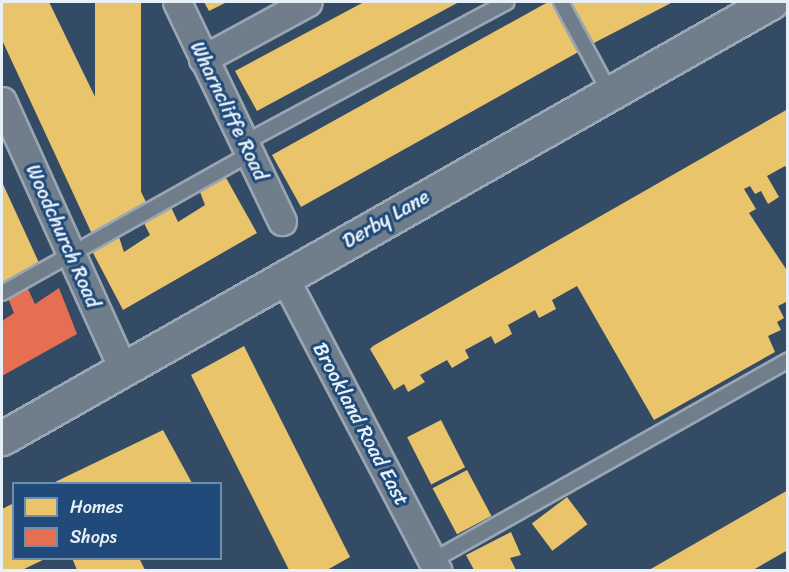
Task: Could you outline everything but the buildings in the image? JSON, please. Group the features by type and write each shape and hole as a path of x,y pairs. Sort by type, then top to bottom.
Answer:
{"street":[{"name":"Wharncliffe Road","path":"177,2 282,221"},
{"path":"203,59 308,2"},
{"name":"Derby Lane","path":"2,438 771,2"},
{"name":"Woodchurch Road","path":"2,101 124,370"},
{"name":"Brookland Road East","path":"284,277 435,566"}],"lane":[{"path":"2,293 72,256 247,148 507,2"},
{"path":"561,2 610,93"},
{"path":"435,566 788,360"}]}
